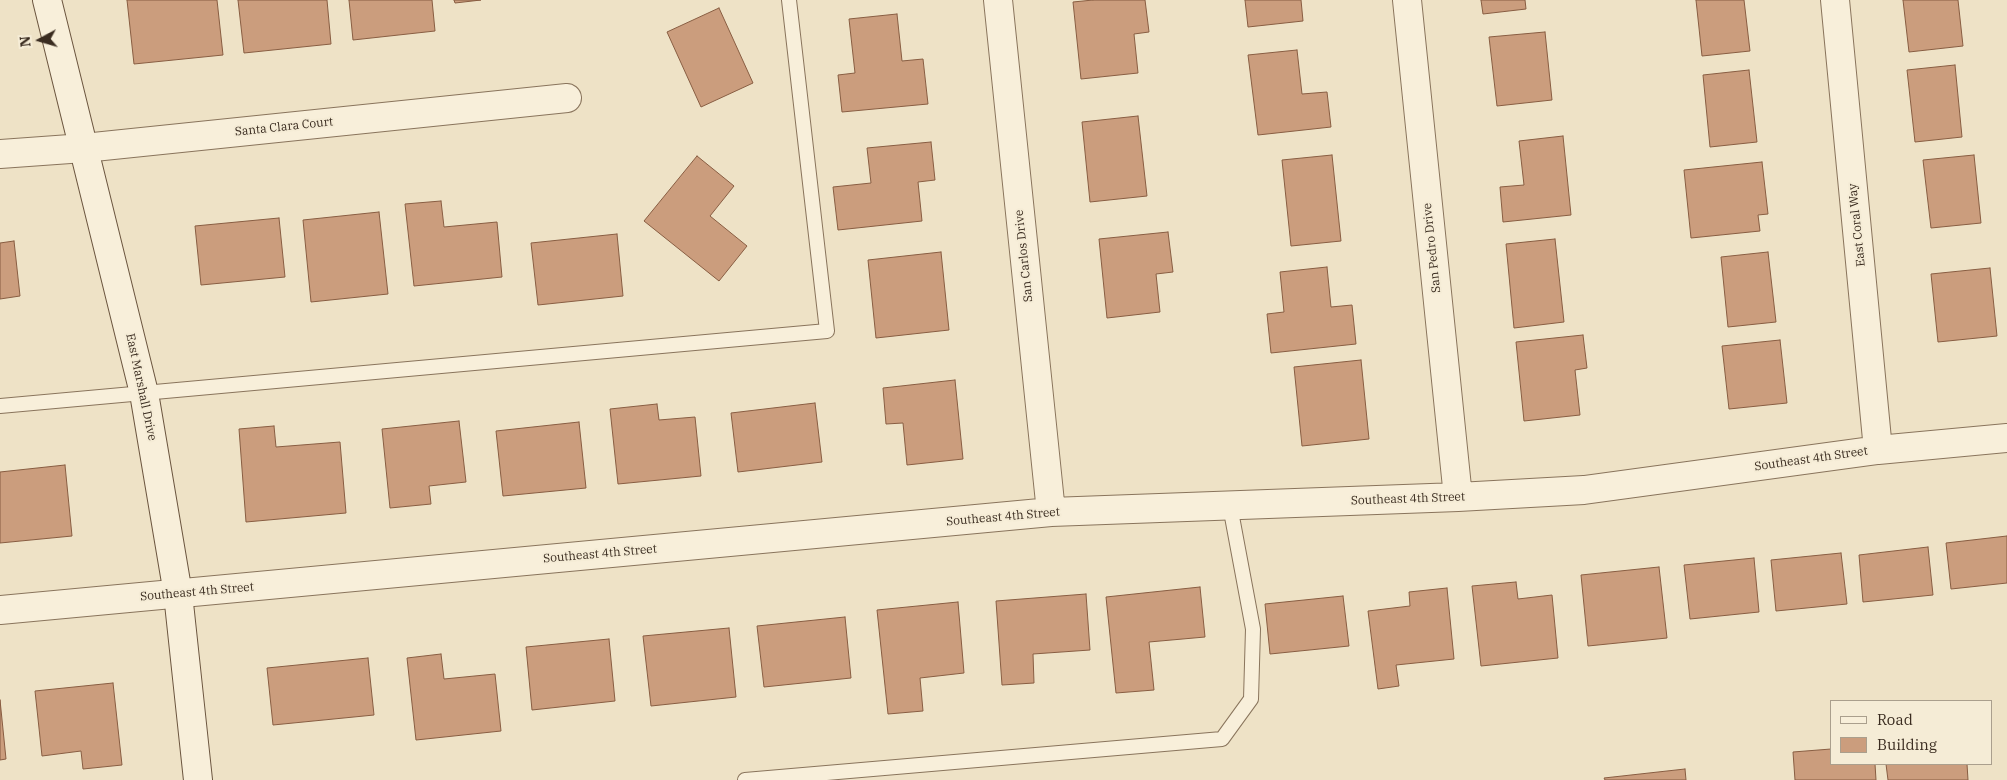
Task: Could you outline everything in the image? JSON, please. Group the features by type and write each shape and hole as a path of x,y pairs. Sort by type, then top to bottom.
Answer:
{"street":[{"name":"East Marshall Drive","path":"47,0 144,393 178,594 198,780"},
{"name":"San Carlos Drive","path":"998,0 1051,512"},
{"name":"San Pedro Drive","path":"1407,0 1458,497"},
{"name":"East Coral Way","path":"1835,0 1878,450"},
{"name":"Santa Clara Court","path":"0,154 84,148 567,98"},
{"name":"Southeast 4th Street","path":"0,610 1051,512 1458,497 1584,490 1878,450 2007,438"}],"lane":[{"path":"0,406 827,331 789,0"},
{"path":"745,780 1222,739 1250,698 1251,689 1253,629 1230,506"}],"building":[{"path":"127,0 217,0 223,55 134,64"},
{"path":"238,0 327,0 331,44 244,53"},
{"path":"349,0 432,0 435,31 353,40"},
{"path":"454,0 481,0 455,3"},
{"path":"1145,0 1149,32 1134,34 1138,73 1081,79 1073,2"},
{"path":"1245,0 1301,0 1303,21 1248,27"},
{"path":"1481,0 1525,0 1526,9 1483,14"},
{"path":"1696,0 1744,0 1750,51 1702,56"},
{"path":"1903,0 1958,0 1963,46 1909,52"},
{"path":"719,8 753,83 701,107 667,32"},
{"path":"897,14 902,61 923,59 928,104 842,112 838,75 855,73 849,19"},
{"path":"1545,32 1552,100 1497,106 1489,37"},
{"path":"1297,50 1302,94 1327,92 1331,127 1258,135 1248,55"},
{"path":"1955,65 1962,137 1915,142 1907,70"},
{"path":"1749,70 1757,142 1710,147 1703,75"},
{"path":"1138,116 1147,196 1090,202 1082,122"},
{"path":"1563,136 1571,215 1503,222 1500,187 1524,185 1519,141"},
{"path":"931,142 935,180 918,182 922,221 838,230 833,187 871,183 867,148"},
{"path":"1332,155 1341,241 1291,246 1282,160"},
{"path":"1974,155 1981,223 1931,228 1923,160"},
{"path":"697,156 734,186 710,216 747,246 719,281 644,221"},
{"path":"1762,162 1768,214 1758,215 1760,231 1691,238 1684,170"},
{"path":"441,201 444,227 497,222 502,277 414,286 405,204"},
{"path":"379,212 388,294 311,302 303,220"},
{"path":"279,218 285,277 201,285 195,226"},
{"path":"1168,232 1173,272 1156,274 1160,312 1107,318 1099,239"},
{"path":"617,234 623,296 538,305 531,243"},
{"path":"1555,239 1564,322 1514,328 1506,244"},
{"path":"14,241 20,296 0,299 0,243"},
{"path":"941,252 949,330 876,338 868,260"},
{"path":"1768,252 1776,322 1728,327 1721,257"},
{"path":"1327,267 1331,307 1352,305 1356,344 1271,353 1267,314 1284,312 1280,272"},
{"path":"1990,268 1997,336 1938,342 1931,274"},
{"path":"1583,335 1587,368 1575,370 1580,415 1524,421 1516,342"},
{"path":"1780,340 1787,403 1729,409 1722,346"},
{"path":"1361,360 1369,439 1302,446 1294,367"},
{"path":"955,380 963,459 907,465 903,423 886,424 883,388"},
{"path":"815,403 822,462 738,472 731,413"},
{"path":"657,404 659,420 695,417 701,476 618,484 610,409"},
{"path":"459,421 466,482 429,486 431,504 390,508 382,429"},
{"path":"579,422 586,488 503,496 496,431"},
{"path":"274,426 276,447 340,442 346,513 246,522 239,429"},
{"path":"65,465 72,536 0,543 0,472"},
{"path":"2007,536 2007,583 1951,589 1946,543"},
{"path":"1928,547 1933,595 1863,602 1859,555"},
{"path":"1841,553 1847,604 1776,611 1771,560"},
{"path":"1754,558 1759,612 1690,619 1684,565"},
{"path":"1659,567 1667,638 1588,646 1581,575"},
{"path":"1516,582 1518,599 1552,595 1558,658 1481,666 1472,586"},
{"path":"1200,587 1205,637 1149,642 1154,690 1116,693 1106,597"},
{"path":"1447,588 1454,659 1396,665 1399,686 1378,689 1368,611 1410,606 1409,592"},
{"path":"1086,594 1090,650 1033,654 1034,683 1002,685 996,601"},
{"path":"1343,596 1349,646 1270,654 1265,604"},
{"path":"958,602 964,673 920,678 923,711 888,714 877,610"},
{"path":"845,617 851,678 764,687 757,626"},
{"path":"729,628 736,697 651,706 643,636"},
{"path":"609,639 615,701 532,710 526,647"},
{"path":"441,654 444,679 495,674 501,731 416,740 407,658"},
{"path":"368,658 374,715 273,725 267,668"},
{"path":"113,683 122,765 83,769 81,751 42,756 35,691"},
{"path":"0,700 6,759 0,760"},
{"path":"1830,749 1830,765 1875,765 1876,780 1795,780 1793,752"},
{"path":"1886,765 1967,765 1968,780 1888,780"},
{"path":"1685,769 1686,780 1605,780 1604,778"}]}
